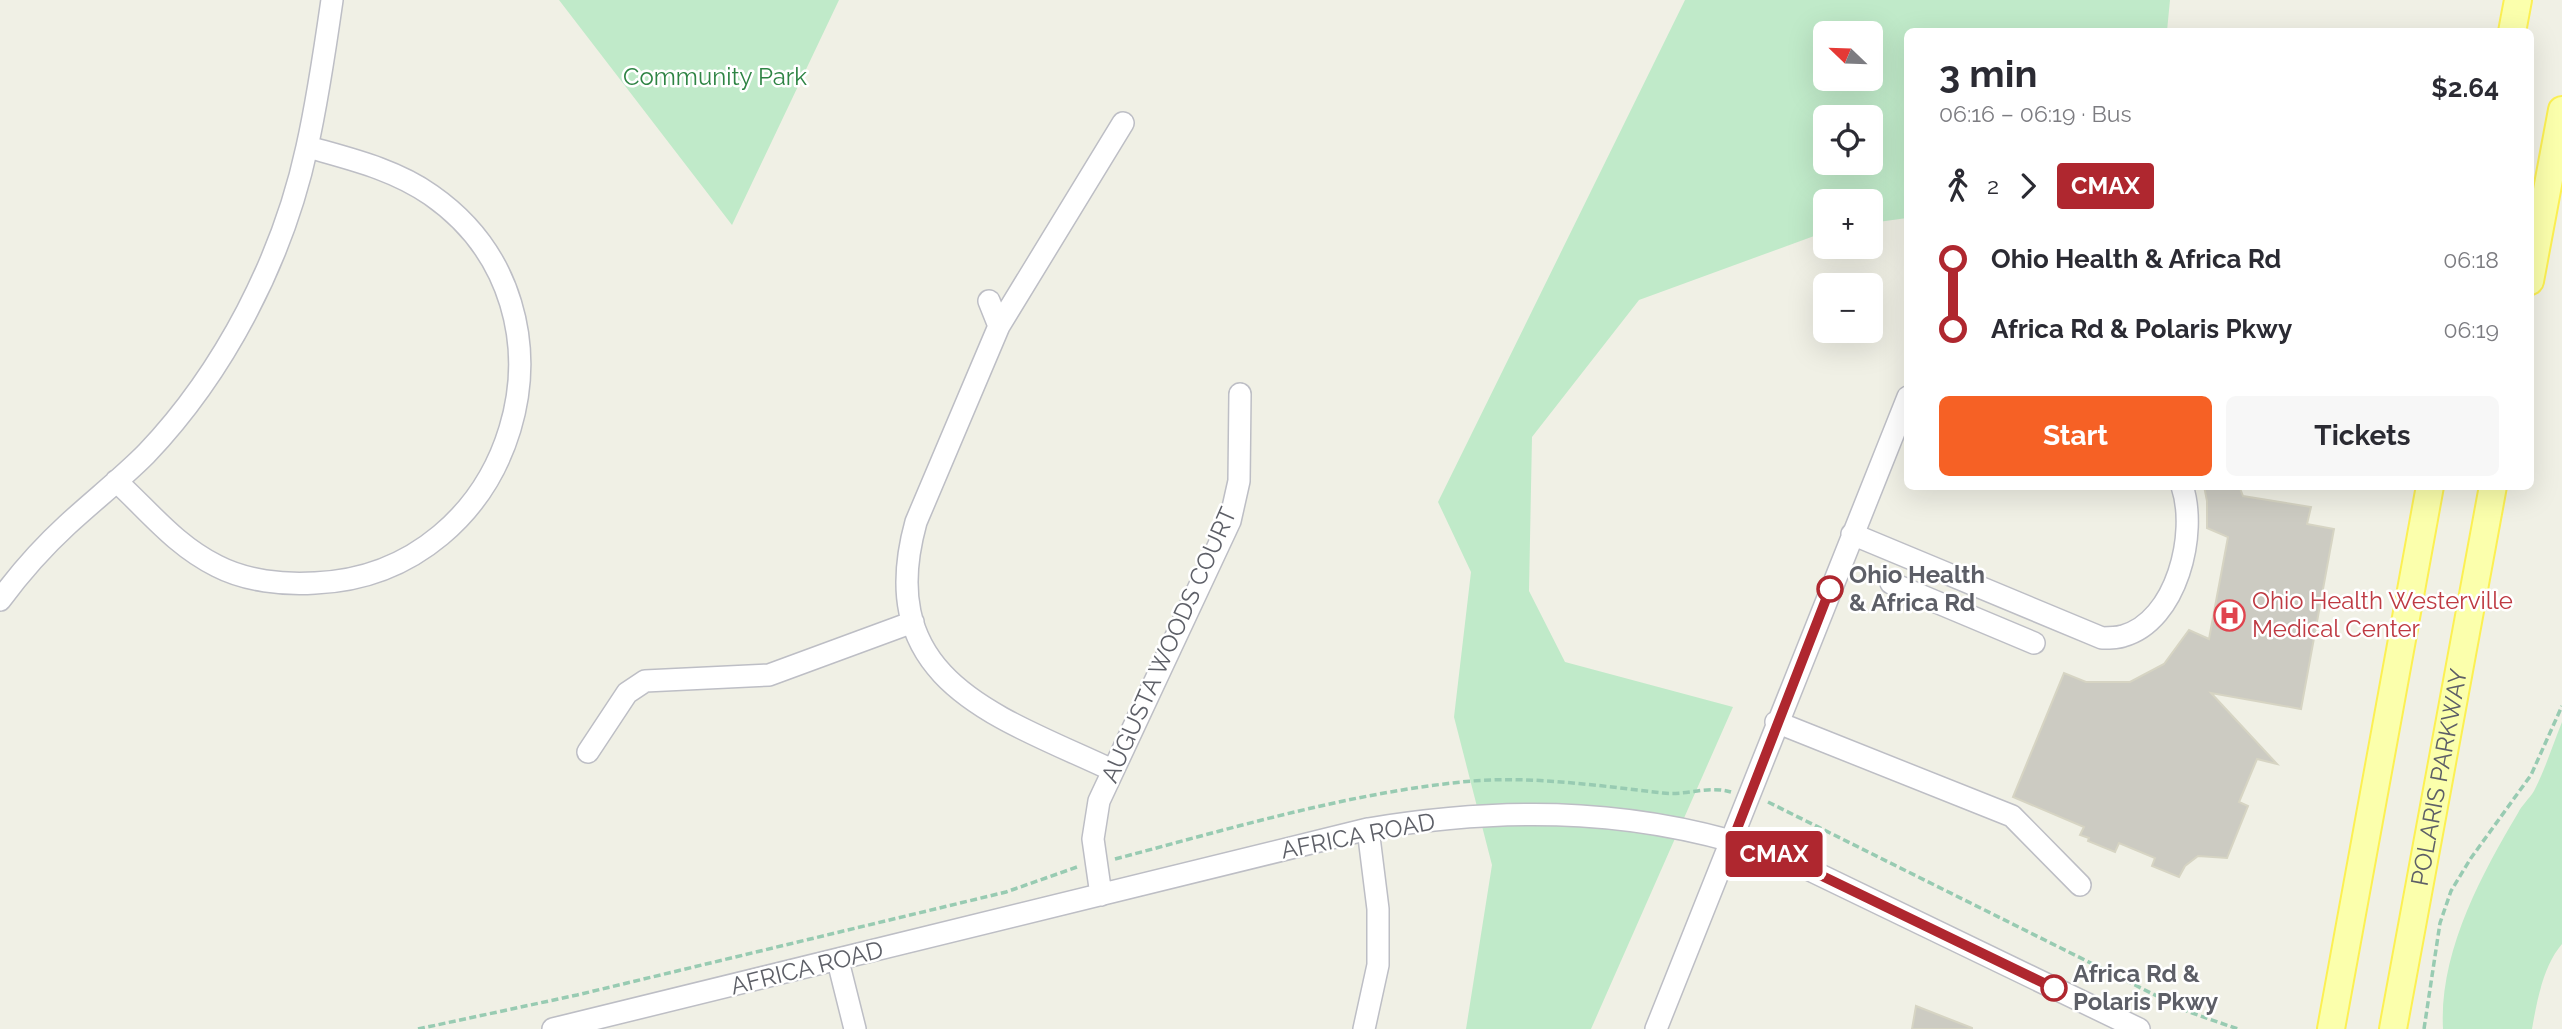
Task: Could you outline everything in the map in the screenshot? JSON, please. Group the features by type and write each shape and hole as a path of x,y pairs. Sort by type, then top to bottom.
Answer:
{"main road":[{"path":"2513,28 2518,0"},
{"path":"2534,260 2562,110"},
{"path":"2331,1029 2429,490"},
{"name":"POLARIS PARKWAY","path":"2392,1029 2492,490"}],"street":[{"path":"0,600 37,553 116,481 180,414 238,328 276,245 307,147 332,0"},
{"path":"1112,770 984,710 962,695 930,659 913,622 906,574 916,522 999,326 1124,123"},
{"path":"116,481 175,540 218,566 264,580 291,584 342,581 376,572 409,558 457,522 489,480 515,415 520,377 519,343 512,310 489,257 458,218 420,188 365,163 307,147"},
{"path":"989,301 999,326"},
{"name":"AUGUSTA WOODS COURT","path":"1101,895 1095,864 1094,821 1112,770 1230,521 1239,481 1240,394"},
{"path":"1656,1029 1733,839 1776,722 1904,407"},
{"path":"1852,534 2102,638 2124,636 2151,621 2164,606 2182,563 2189,536 2188,504 2183,490"},
{"path":"1891,583 2034,643"},
{"path":"1985,622 1997,594"},
{"path":"588,752 627,694 645,681 769,675 913,622"},
{"path":"1776,722 2012,816 2080,885"},
{"name":"AFRICA ROAD","path":"553,1029 1368,829 1418,820 1559,814 1656,822 1733,839 1787,859 2139,1029"},
{"path":"1364,1029 1378,965 1378,909 1368,829"},
{"path":"838,961 855,1029"}],"path":[{"path":"2424,1029 2440,923 2451,891 2471,858 2531,775 2562,706"},
{"path":"1776,805 1804,822 1838,835 2189,1012 2238,1029"},
{"path":"418,1029 577,995"}],"green space":[{"name":"Community Park","path":"559,0 839,0 732,225"},
{"path":"1685,0 2170,0 2167,28 1904,28 1904,218 1883,221 1883,189 1813,189 1813,236 1639,300 1532,437 1529,591 1565,662 1733,707 1591,1029 1466,1029 1492,865 1454,717 1471,572 1438,502"},
{"path":"2562,722 2562,944 2545,973 2532,1029 2443,1029 2448,972 2465,917 2490,863 2534,791"}],"building":[{"path":"2205,490 2241,490 2243,496 2311,507 2307,524 2334,529 2301,709 2211,693 2277,764 2257,759 2239,802 2248,806 2227,858 2198,856 2185,866 2179,877 2152,866 2155,858 2119,843 2115,852 2088,841 2089,838 2080,835 2084,827 2013,797 2064,673 2086,682 2130,682 2164,664 2189,630 2209,639 2228,537 2207,528"},
{"path":"1916,1006 1972,1028 1972,1029 1912,1029"}],"bus line":[{"name":"CMAX","path":"1830,589 1776,722 1733,839 1787,859 2054,988"}],"place":[{"name":"Ohio Health & Africa Rd","path":"1830,589"},
{"name":"Ohio Health Westerville Medical Center","path":"2229,615"},
{"name":"Africa Rd & Polaris Pkwy","path":"2054,988"}]}
